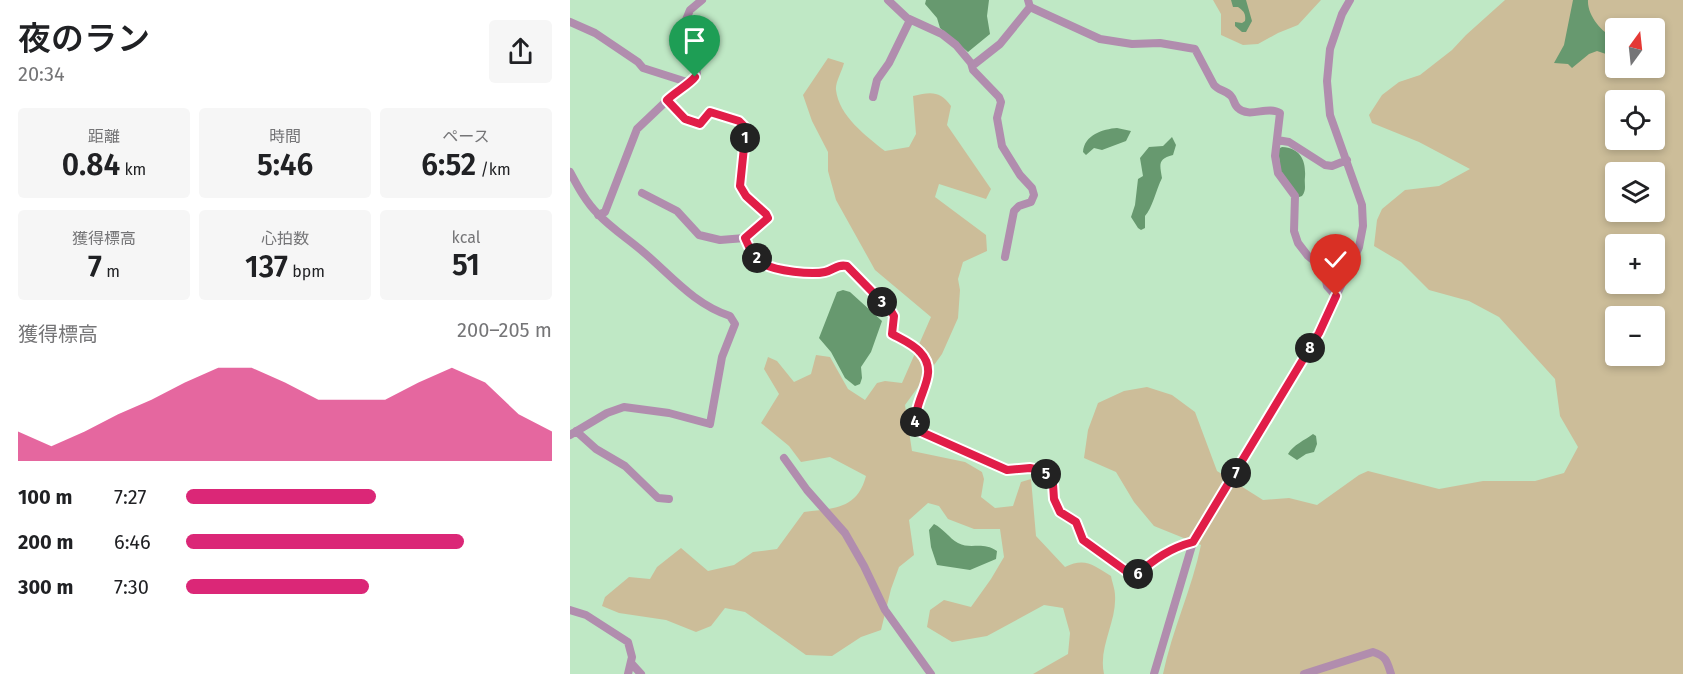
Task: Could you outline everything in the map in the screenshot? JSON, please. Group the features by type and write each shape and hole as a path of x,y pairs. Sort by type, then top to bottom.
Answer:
{"street":[{"path":"598,215 605,212 637,129 678,90 690,83 697,74 696,63 683,27 690,10 702,0"},
{"path":"888,0 910,20 942,34 956,45 973,70 999,97 1001,102 997,118 1002,146 1020,175 1032,188 1034,195 1031,202 1018,206 1014,211 1005,257"},
{"path":"1154,674 1193,542 1319,333 1359,247 1363,226 1362,205 1330,115 1327,81 1330,49 1342,14 1350,0"},
{"path":"972,66 1000,44 1029,3 1100,39 1132,44 1160,43 1195,49 1217,89 1230,95 1236,107 1241,111 1275,110 1280,113 1275,156 1278,173 1295,196 1294,231 1298,243 1308,256 1324,269 1327,286 1336,296"},
{"path":"873,97 877,80 889,63 910,20"},
{"path":"570,22 595,33 638,62 643,68 690,83"},
{"path":"642,194 677,211 699,235 720,240 745,238 768,218 746,196 740,186 746,128 739,121 710,112 700,124 685,119 667,100"},
{"path":"1277,140 1289,142 1326,165 1332,166 1347,160"},
{"path":"570,172 598,215 643,251 690,295 715,311 730,316 735,324 722,357 710,424 669,413 624,407 607,413 573,433 625,466 658,498 669,500"},
{"path":"745,238 750,251 764,264 802,273 827,272 839,265 847,266 891,311 894,316 892,334 919,350 927,362 928,378 915,410 915,422 919,431 1007,470 1030,468 1044,471 1053,484 1054,499 1060,512 1076,522 1083,540 1126,571 1137,574 1158,556 1176,546 1193,542"},
{"path":"784,458 807,490 845,533 885,610 931,674"},
{"path":"570,610 586,615 628,642 632,657 628,674"},
{"path":"1304,674 1373,652 1382,655 1387,661 1391,674"},
{"path":"631,663 641,674"}],"shaded area":[{"path":"926,0 989,0 987,16 990,34 968,52 940,28 937,18 925,4"},
{"path":"1213,0 1321,0 1298,25 1258,44 1243,45 1221,35 1221,14"},
{"path":"1231,0 1246,0 1252,21 1246,32 1242,32 1235,26 1235,22 1245,21 1245,16 1240,8 1233,7"},
{"path":"1505,0 1683,0 1683,674 1163,674 1201,545 1154,526 1134,502 1116,472 1084,458 1088,430 1098,403 1124,391 1147,387 1172,395 1195,412 1217,471 1263,500 1289,498 1317,505 1368,471 1439,489 1483,481 1535,481 1564,473 1578,447 1560,416 1555,379 1499,317 1469,301 1429,290 1401,262 1374,246 1377,220 1382,209 1405,190 1439,186 1470,169 1419,142 1372,123 1369,115 1382,95 1399,82 1420,75 1452,50"},
{"path":"1573,0 1588,0 1590,12 1605,32 1605,54 1597,51 1589,54 1572,68 1568,64 1554,63 1564,45"},
{"path":"828,58 844,63 836,87 842,108 854,125 885,151 909,147 916,134 913,96 930,93 943,97 951,106 947,125 991,189 986,199 939,184 935,197 986,235 987,251 963,262 958,279 960,290 958,318 942,354 905,405 912,451 965,462 982,472 984,479 981,497 995,508 1013,506 1021,482 1031,479 1036,536 1065,567 1084,563 1111,576 1115,605 1103,654 1104,674 1033,674 1068,654 1070,633 1063,608 1044,605 987,636 952,642 927,627 930,610 944,600 971,607 1004,557 1000,529 974,529 948,519 939,506 928,503 909,520 914,555 899,567 881,630 861,637 832,656 806,655 745,612 725,608 711,626 696,632 666,620 619,613 602,606 605,597 629,577 650,579 657,567 681,548 708,571 734,565 753,552 777,549 804,512 842,505 857,495 862,487 866,476 830,457 801,462 789,446 761,423 779,394 764,369 768,357 777,361 794,382 811,374 816,355 830,357 848,389 865,400 877,383 885,381 902,383 931,317 875,270 836,200 828,171 828,152 812,121 803,95"},
{"path":"1117,128 1131,131 1126,141 1102,150 1094,148 1086,155 1083,152 1087,141 1095,134"},
{"path":"1172,137 1176,145 1173,155 1164,158 1161,163 1162,178 1145,216 1145,228 1141,230 1131,217 1138,179 1143,176 1140,158 1149,147 1163,146"},
{"path":"1282,147 1294,150 1301,156 1305,171 1305,187 1302,196 1299,197 1281,173 1278,149"},
{"path":"843,290 850,292 882,321 871,352 861,367 860,384 855,386 845,378 831,352 819,338 837,292"},
{"path":"1313,434 1316,436 1317,444 1314,452 1297,460 1288,454 1296,445"},
{"path":"934,524 958,543 992,548 997,551 996,559 970,570 937,565 931,547 929,530"}],"route":[{"path":"695,77 693,81 667,100 685,119 700,124 710,112 739,121 746,128 740,186 746,196 768,218 745,238 750,251 764,264 802,273 827,272 839,265 847,266 891,311 894,316 892,334 919,350 927,362 928,378 915,410 915,422 919,431 1007,470 1030,468 1044,471 1053,484 1054,499 1060,512 1076,522 1083,540 1126,571 1137,574 1158,556 1176,546 1193,542 1319,333 1336,296"}]}
